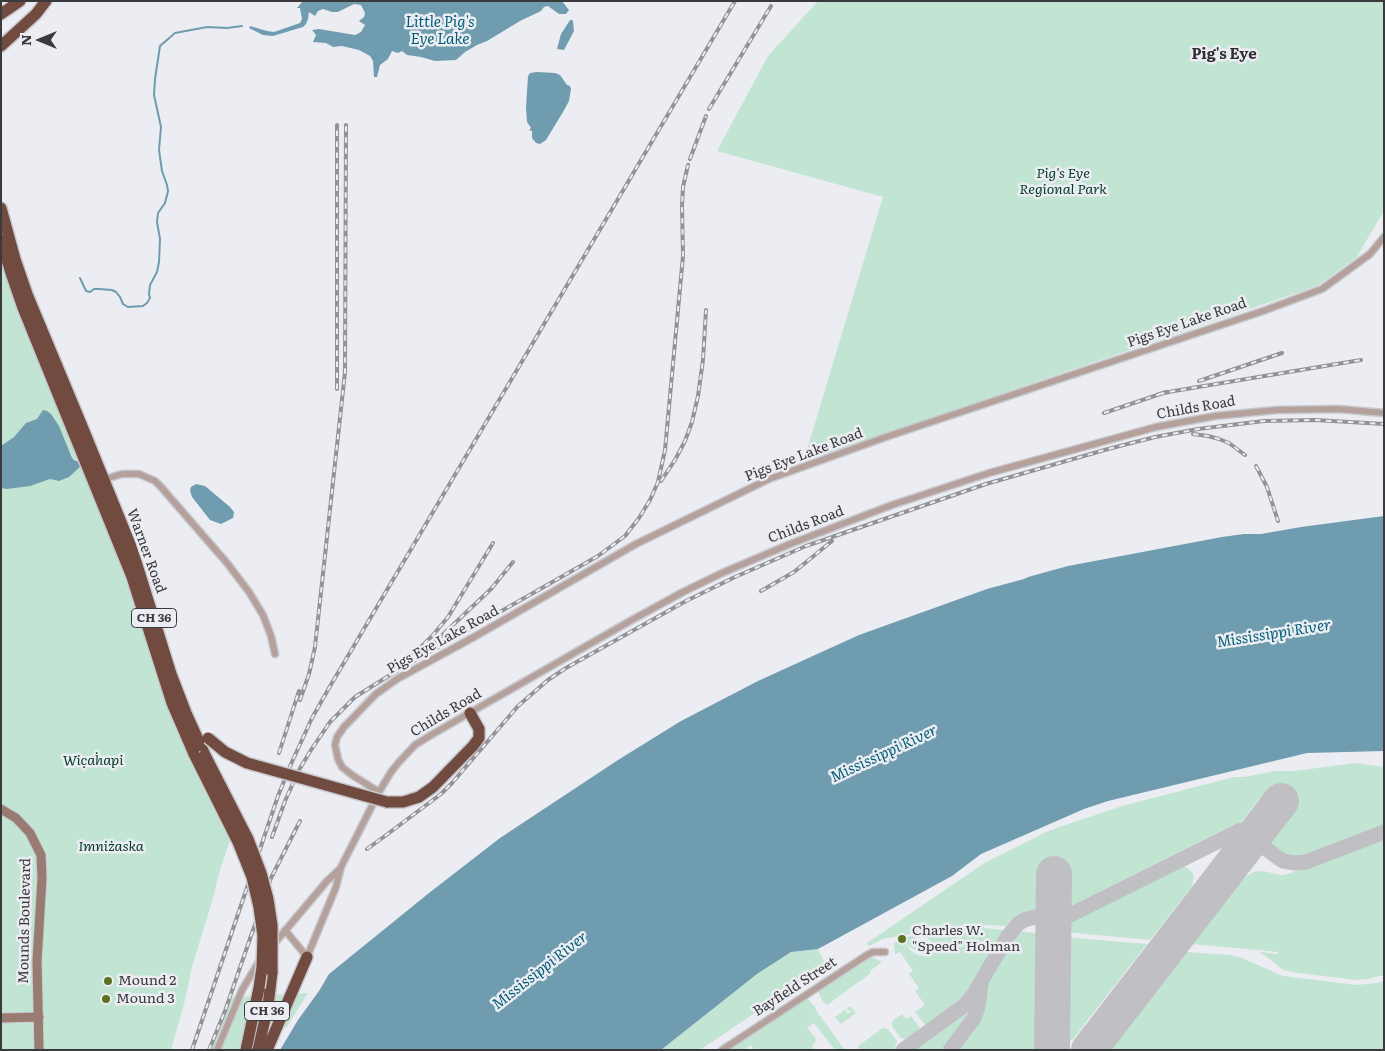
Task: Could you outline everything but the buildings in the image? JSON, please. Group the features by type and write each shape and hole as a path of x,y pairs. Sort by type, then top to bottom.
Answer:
{"highway":[{"path":"1,14 20,1"},
{"path":"1,34 44,1"},
{"path":"1,46 36,14 44,1"},
{"name":"Warner Road","path":"1,208 27,294 75,408 178,718 248,839 261,873 272,925 272,972 258,1050"},
{"name":"Warner Road","path":"1,240 24,308 137,565 171,674 200,754 252,877 260,908 263,936 262,967 246,1050"},
{"path":"171,674 208,738 225,752 247,763 387,802 403,802 419,797 433,787 473,746 479,738 479,729 470,713"},
{"path":"267,1050 307,957"}],"street":[{"name":"Pigs Eye Lake Road","path":"379,792 346,771 338,759 335,745 337,737 344,727 376,694 397,679 636,544 778,476 886,437 1263,311 1322,289 1370,254 1384,237"},
{"name":"Childs Road","path":"307,957 336,887 341,867 379,792 399,762 415,745 630,621 722,573 824,531 982,475 1186,420 1246,412 1300,409 1338,409 1384,413"},
{"path":"99,482 122,474 140,474 161,486 227,563 249,592 263,615 275,654"},
{"name":"Mounds Boulevard","path":"1,809 16,818 30,833 41,855 42,878 38,961 39,1050"},
{"name":"Childs Road","path":"217,1050 239,996 261,959 341,867"},
{"path":"286,930 307,957"},
{"name":"Bayfield Street","path":"722,1050 873,952 885,952"},
{"path":"1,1018 38,1017"}],"green space":[{"name":"Pig's Eye Regional Park","path":"818,1 1384,1 1384,211 1356,258 1317,286 803,463 883,197 717,151 768,56"},
{"name":"Wic̣aḣapi","path":"1,249 230,840 192,967 171,1050 1,1050"},
{"path":"1355,763 1384,767 1384,825 1303,856 1286,855 1272,846 1271,843 1286,823 1279,813 1284,804 1277,797 1270,806 1259,799 1241,822 1064,910 1065,874 1041,874 1040,910 1021,914 1006,926 984,925 984,928 1004,930 965,994 960,1000 926,1025 915,1012 925,1005 915,991 919,988 909,974 913,971 900,952 895,954 895,946 893,944 899,940 903,941 911,951 923,956 928,955 933,950 931,941 922,934 910,934 883,939 869,946 867,943 983,864 1048,831 1122,806 1234,777"},
{"path":"1384,839 1384,975 1357,980 1298,973 1283,970 1259,952 1278,954 1278,952 1193,944 1244,878 1253,872 1263,871 1281,875 1288,874"},
{"path":"1183,866 1193,874 1192,886 1150,940 1065,932 1068,925 1076,918"},
{"path":"1018,931 1036,933 1040,938 1039,1050 957,1050 980,1018 988,980"},
{"path":"912,936 919,941 928,941 931,949 928,953 922,954 908,946 903,938"},
{"path":"1064,937 1147,944 1071,1040 1063,1035"},
{"path":"818,949 826,965 700,1050 661,1050 757,974 791,952"},
{"path":"1187,952 1230,955 1242,958 1283,976 1357,985 1384,981 1384,1050 1111,1050"},
{"path":"870,957 882,962 870,971 871,973 827,1005 822,1000 818,991"},
{"path":"308,993 286,1028 284,1027 274,1047 295,994"},
{"path":"288,994 265,1050 274,995"},
{"path":"253,996 240,1050 221,1050 243,997"},
{"path":"231,997 235,997 213,1050 211,1050"},
{"path":"807,998 845,1050 835,1050 814,1023 807,1028 815,1037 816,1041 812,1046 815,1050 754,1050 751,1045 744,1050 729,1050"},
{"path":"850,1006 856,1013 841,1024 835,1017 846,1009 847,1014 851,1012 847,1008"},
{"path":"969,1009 966,1017 941,1050 913,1050"},
{"path":"902,1014 906,1019 911,1016 920,1028 904,1039 901,1038 892,1026 893,1020"},
{"path":"883,1028 888,1029 897,1041 893,1050 858,1050 858,1046"}],"water":[{"name":"Little Pig's Eye Lake","path":"303,1 562,1 569,10 566,14 559,14 548,6 544,7 541,11 465,52 456,60 435,61 407,55 402,51 398,53 392,51 388,59 380,65 377,77 374,77 373,61 370,56 359,50 313,42 316,35 312,30 319,29 355,35 361,32 365,25 359,21 364,17 365,13 361,5 354,4 338,12 323,9 318,11 315,16 309,12 306,24 303,27 273,36 263,35 249,28 250,26 274,32 300,23 302,19 300,8 297,8"},
{"path":"570,20 573,21 574,31 564,50 557,49 561,34"},
{"path":"530,73 560,75 571,89 569,101 563,112 546,140 540,144 536,143 532,138 532,131 529,130 531,128 527,122 526,108 528,76"},
{"path":"43,410 51,414 59,426 72,458 75,461 80,461 82,465 69,477 59,481 50,479 30,486 1,488 1,446 14,437 26,423 37,419"},
{"path":"196,484 205,486 230,507 234,512 233,518 221,524 210,520 192,497 190,490"},
{"name":"Mississippi River","path":"1384,516 1384,751 1307,753 1108,801 1084,809 981,854 952,876 818,949 791,952 757,974 661,1050 280,1050 329,974 500,838 681,721 758,681 859,635 987,589 1068,566 1222,537 1261,534"}],"waterway":[{"path":"80,278 86,291 90,292 94,289 112,290 120,297 123,304 128,307 143,306 147,303 150,298 150,285 157,272 159,262 158,213 165,203 168,191 162,171 159,150 161,127 154,95 160,46 175,33 207,27 227,28 242,26"}],"taxiway":[{"path":"903,1050 965,1005 973,995 1008,936 1024,920 1035,917 1066,917 1241,830 1283,861 1295,863 1306,862 1384,832"},
{"path":"950,1050 974,1018 978,1007 981,984"}],"runway":[{"path":"1089,1050 1281,801"},
{"path":"1052,1050 1054,874"}],"railway":[{"path":"192,1050 278,796 312,718 735,1"},
{"path":"709,109 771,6"},
{"path":"690,159 706,116"},
{"path":"337,125 337,389"},
{"path":"300,700 309,674 315,647 345,372 346,125"},
{"path":"272,837 299,770 330,722 355,697 398,670 598,556 625,536 639,518 658,482 665,450 683,256 683,187 688,165"},
{"path":"661,481 685,441 692,422 703,360 706,310"},
{"path":"1199,381 1282,353"},
{"path":"1159,394 1361,360"},
{"path":"1104,413 1166,392"},
{"path":"367,849 441,794 518,706 548,680 686,601 806,546 986,484 1155,437 1198,429 1264,421 1315,420 1384,424"},
{"path":"1193,434 1208,436 1229,443 1245,455"},
{"path":"1256,466 1267,487 1278,521"},
{"path":"761,591 794,572 832,541"},
{"path":"407,658 421,647 448,617 493,543"},
{"path":"436,641 491,589 513,562"},
{"path":"279,753 299,691"},
{"path":"209,1050 225,1011 271,878 300,821"}],"place":[{"name":"Charles W. \"Speed\" Holman","path":"902,939"},
{"name":"Mound 2","path":"108,981"},
{"name":"Mound 3","path":"106,999"}],"district":[{"name":"Pig's Eye","path":"1224,55"}],"park label":[{"name":"Imniżaska","path":"111,847"}]}
